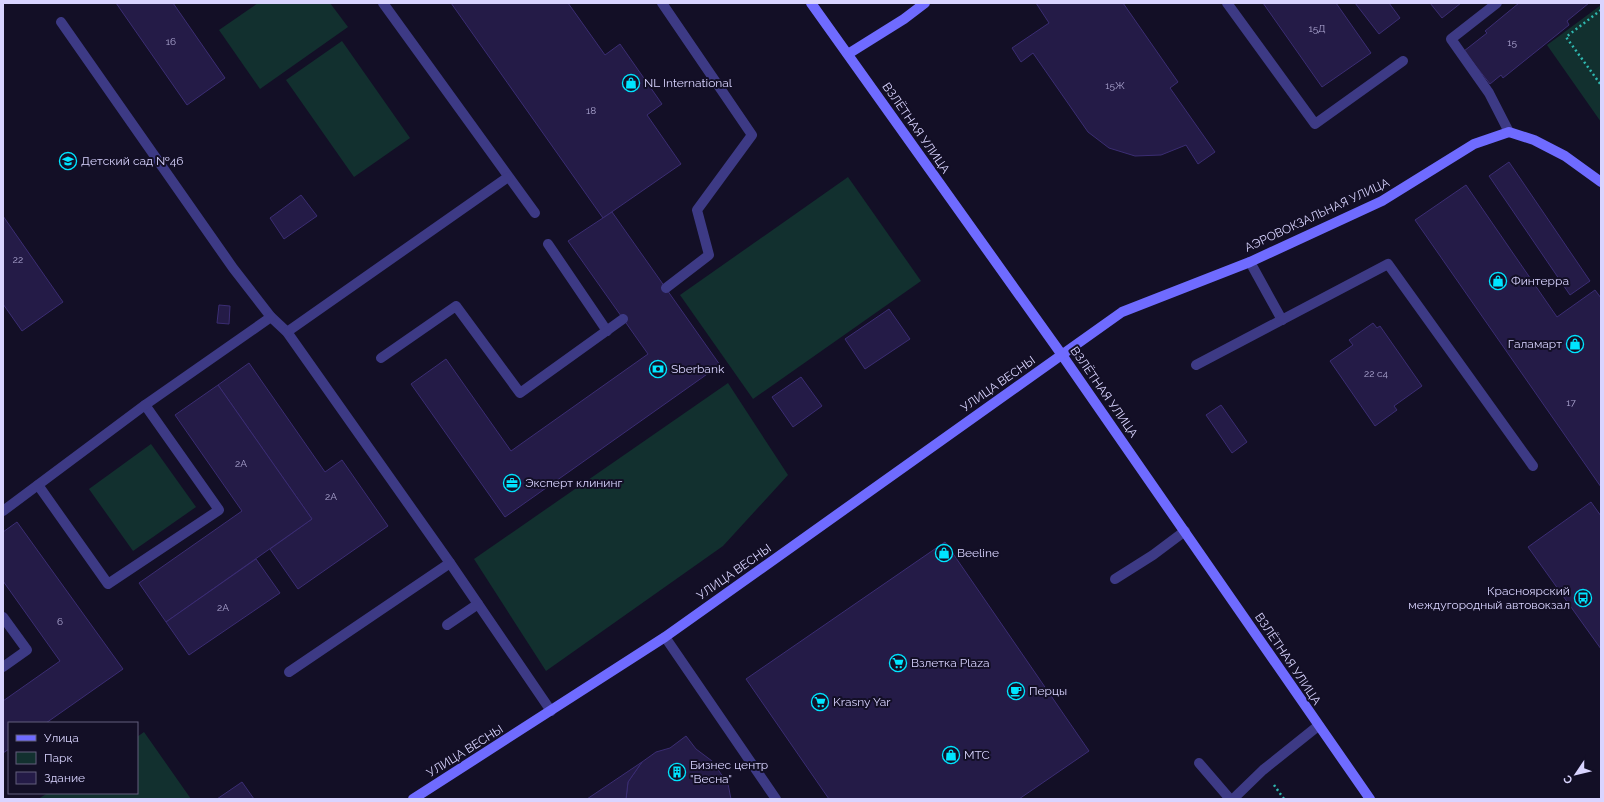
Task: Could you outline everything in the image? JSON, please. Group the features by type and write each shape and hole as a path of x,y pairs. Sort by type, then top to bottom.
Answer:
{"street":[{"name":"ВЗЛЁТНАЯ УЛИЦА","path":"812,3 1062,355 1370,799"},
{"path":"848,54 904,19 925,3"},
{"path":"1509,132 1534,140 1565,156 1601,182"},
{"name":"АЭРОВОКЗАЛЬНАЯ УЛИЦА","path":"1062,355 1122,312 1250,262 1382,201 1474,144 1509,132"},
{"name":"УЛИЦА ВЕСНЫ","path":"413,799 665,637 1062,355"}],"lane":[{"path":"383,3 535,213"},
{"path":"662,3 752,135 697,210 709,255 666,288"},
{"path":"1227,3 1315,124 1403,61"},
{"path":"1496,3 1450,39 1489,93 1509,132"},
{"path":"61,22 233,268 271,316 287,332 450,563 551,711"},
{"path":"287,332 508,177"},
{"path":"548,244 607,331"},
{"path":"1250,262 1282,320"},
{"path":"1196,365 1388,264 1533,466"},
{"path":"381,358 456,306 520,393 624,319"},
{"path":"3,510 145,405 271,316"},
{"path":"38,485 108,584 219,510 145,405"},
{"path":"1115,579 1153,555 1185,531"},
{"path":"289,672 450,563"},
{"path":"447,624 478,604"},
{"path":"3,617 27,650 3,667"},
{"path":"665,637 776,799"},
{"path":"1199,763 1231,799 1263,770 1318,726"}],"path":[{"path":"1601,10 1566,37 1601,85"}],"green space":[{"path":"258,3 330,3 348,27 260,89 219,30"},
{"path":"1601,5 1601,122 1547,45"},
{"path":"342,41 410,138 354,177 286,80"},
{"path":"848,177 921,281 753,399 680,295"},
{"path":"728,383 788,475 723,546 546,671 474,559"},
{"path":"151,444 196,507 133,551 89,489"},
{"path":"144,732 191,799 38,799 46,794 138,794 138,736"}],"building":[{"path":"116,3 173,3 225,78 187,105"},
{"path":"451,3 568,3 605,55 620,44 662,104 647,115 681,164 603,218"},
{"path":"1036,3 1123,3 1178,82 1170,88 1215,152 1198,164 1186,145 1161,155 1135,156 1109,148 1088,132 1033,53 1021,62 1012,48 1049,23"},
{"path":"1263,3 1336,3 1371,53 1322,87"},
{"path":"1355,3 1389,3 1400,18 1379,34"},
{"path":"1430,3 1461,3 1442,18"},
{"path":"1519,3 1589,3 1567,21 1569,25 1503,78 1501,75 1490,84 1464,51 1487,33 1485,31"},
{"path":"1509,162 1590,281 1570,295 1489,176"},
{"path":"1466,185 1557,317 1595,290 1601,298 1601,487 1415,220"},
{"path":"301,195 317,216 284,239 270,218"},
{"path":"612,212 720,365 505,517 411,384 446,359 511,451 648,354 568,241"},
{"path":"3,216 63,302 22,331 3,304"},
{"path":"219,305 230,306 229,324 217,323"},
{"path":"889,309 910,339 865,369 845,339"},
{"path":"1373,323 1377,328 1380,326 1422,386 1394,406 1397,410 1375,426 1330,361 1353,345 1349,340"},
{"path":"249,363 325,472 342,460 388,526 298,589 270,549 312,519 218,385"},
{"path":"801,377 822,406 793,427 772,397"},
{"path":"218,385 312,519 166,622 139,583 242,511 175,415"},
{"path":"1221,405 1247,442 1232,453 1206,415"},
{"name":"Красноярский междугородный автовокзал","path":"1591,502 1601,516 1601,649 1528,547"},
{"path":"17,522 123,669 47,722 8,722 8,750 3,753 3,701 60,661 3,581 3,532"},
{"name":"Взлетка Plaza","path":"945,542 1089,751 1019,799 829,799 746,679"},
{"path":"256,559 280,593 189,655 166,622"},
{"name":"Бизнес центр \"Весна\"","path":"686,736 696,749 712,761 728,784 731,799 626,799 628,782 642,762 656,752 670,748"},
{"path":"642,762 628,782 626,799 587,799"},
{"path":"242,782 254,799 217,799"}],"place":[{"name":"NL International","path":"631,83"},
{"name":"Детский сад №46","path":"68,161"},
{"name":"Финтерра","path":"1498,281"},
{"name":"Галамарт","path":"1575,344"},
{"name":"Sberbank","path":"658,369"},
{"name":"Эксперт клининг","path":"512,483"},
{"name":"Beeline","path":"944,553"},
{"name":"Красноярский междугородный автовокзал","path":"1583,598"},
{"name":"Взлетка Plaza","path":"898,663"},
{"name":"Перцы","path":"1016,691"},
{"name":"Krasny Yar","path":"820,702"},
{"name":"МТС","path":"951,755"},
{"name":"Бизнес центр \"Весна\"","path":"677,772"}]}
